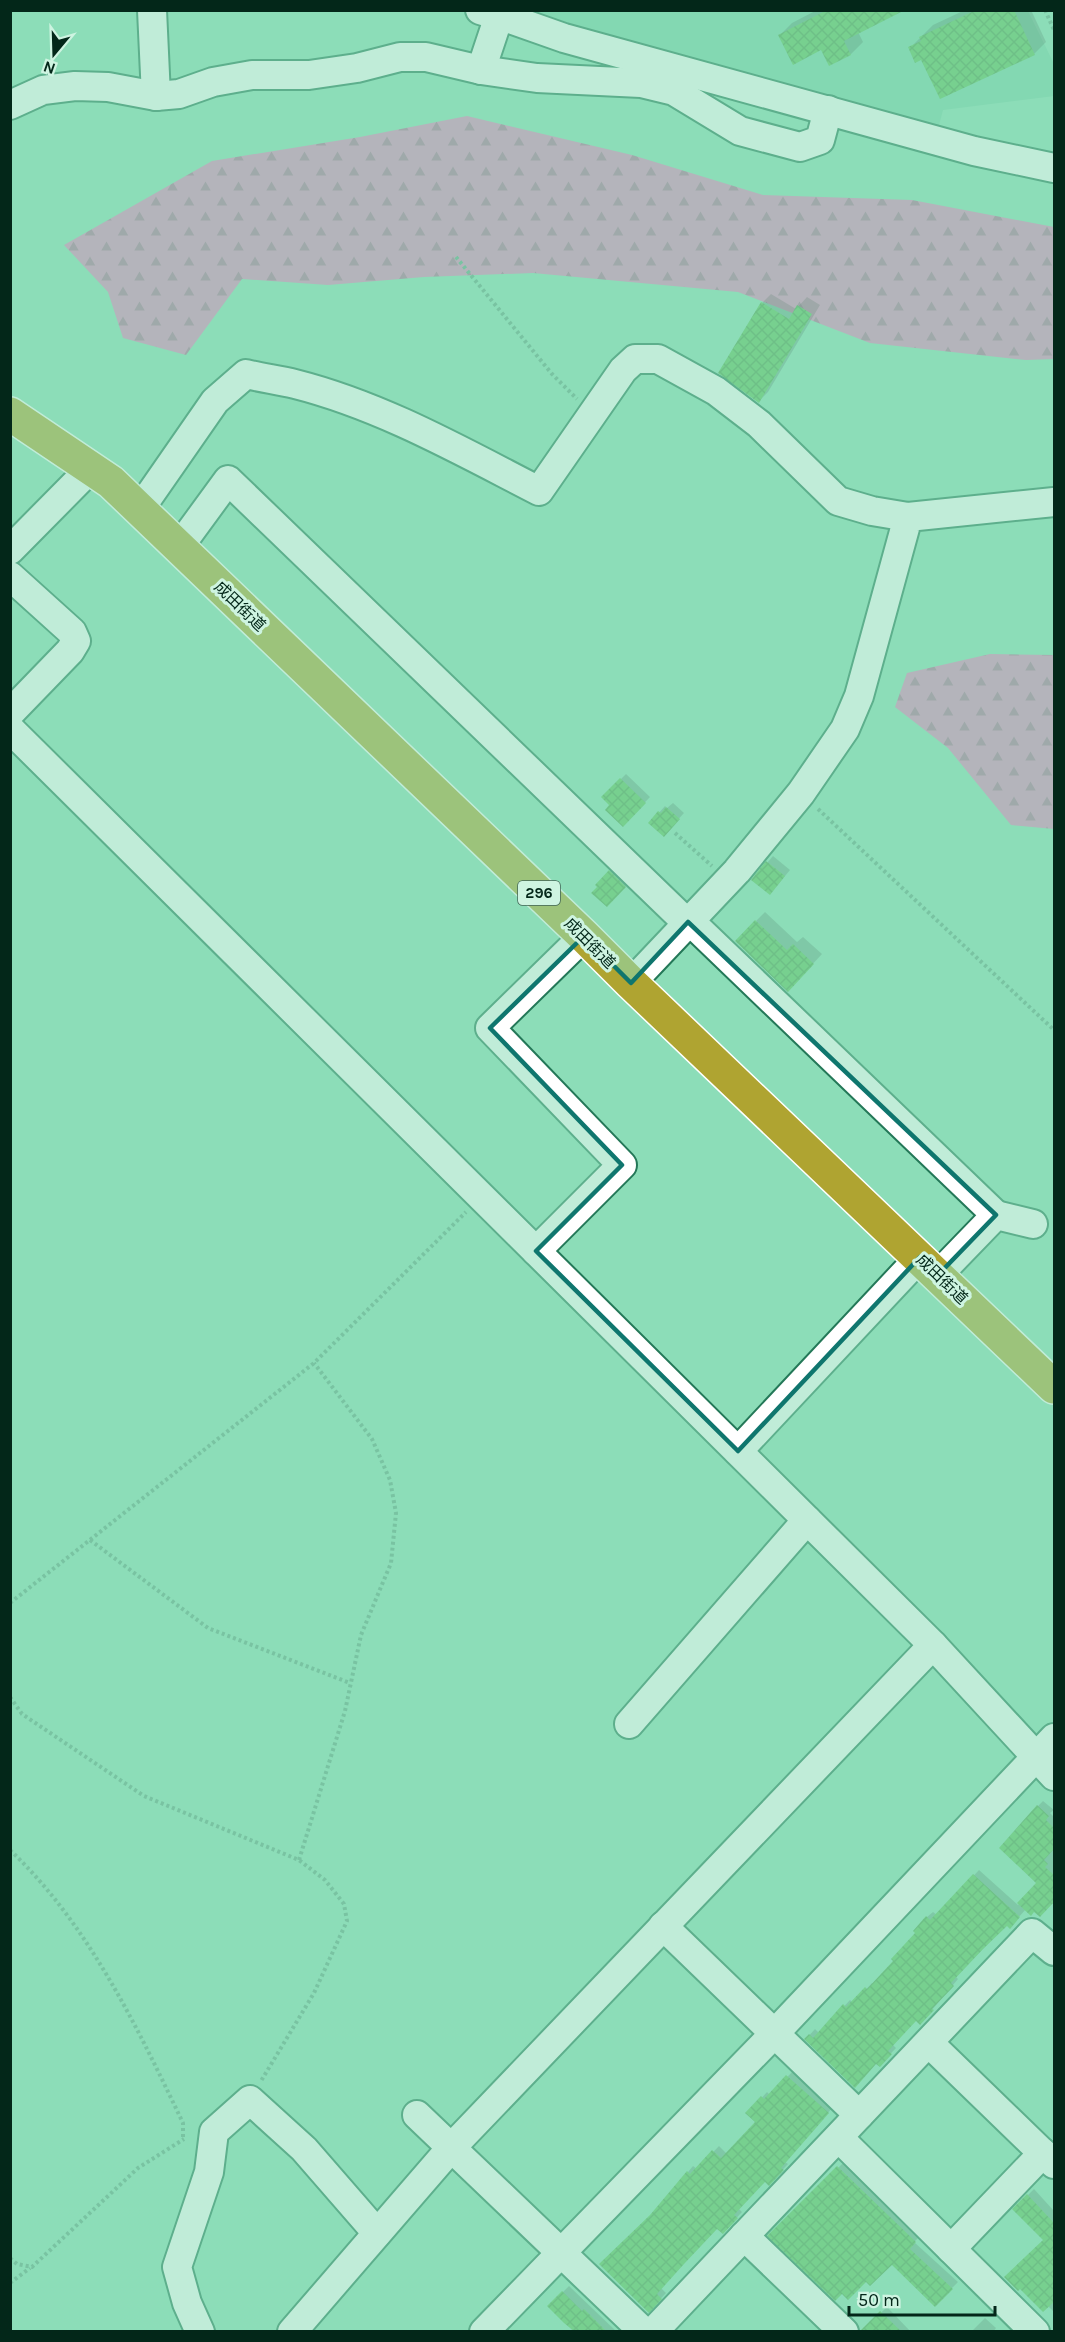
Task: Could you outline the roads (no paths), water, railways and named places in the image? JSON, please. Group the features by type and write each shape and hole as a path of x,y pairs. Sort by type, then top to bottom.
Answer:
{"highway":[{"name":"成田街道","path":"10,414 111,482 140,509 1054,1387"}],"street":[{"path":"152,10 156,96"},
{"path":"481,70 498,15 564,39 974,151 1054,168"},
{"path":"13,100 43,90 75,86 108,87 156,96 179,94 213,82 252,75 309,75 357,69 400,57 426,57 481,70 537,78 641,83 674,91 740,131 800,147 820,140 828,110"},
{"path":"140,509 215,401 246,375 296,384 365,407 411,427 539,491 623,370 635,359 658,359 716,391 759,424 838,501 872,511 908,517 1054,502"},
{"path":"10,550 90,469"},
{"path":"179,547 228,480 996,1215 1033,1224"},
{"path":"631,983 728,881 801,794 845,729 859,696 908,517"},
{"path":"10,576 72,632 76,641 70,651 10,713"},
{"path":"10,729 1048,1757 484,2331"},
{"path":"536,1251 622,1165 490,1028 584,936"},
{"path":"738,1451 929,1266 996,1215"},
{"path":"629,1724 807,1520"},
{"path":"292,2331 451,2148 933,1645"},
{"path":"663,1926 859,2115"},
{"path":"652,2331 930,2043 1032,1933 1054,1951"},
{"path":"930,2043 1049,2159 951,2249"},
{"path":"200,2331 188,2303 177,2267 208,2172 214,2132 250,2100 304,2149 377,2234"},
{"path":"417,2115 644,2331"},
{"path":"838,2138 1035,2331"},
{"path":"744,2236 844,2331"}]}
